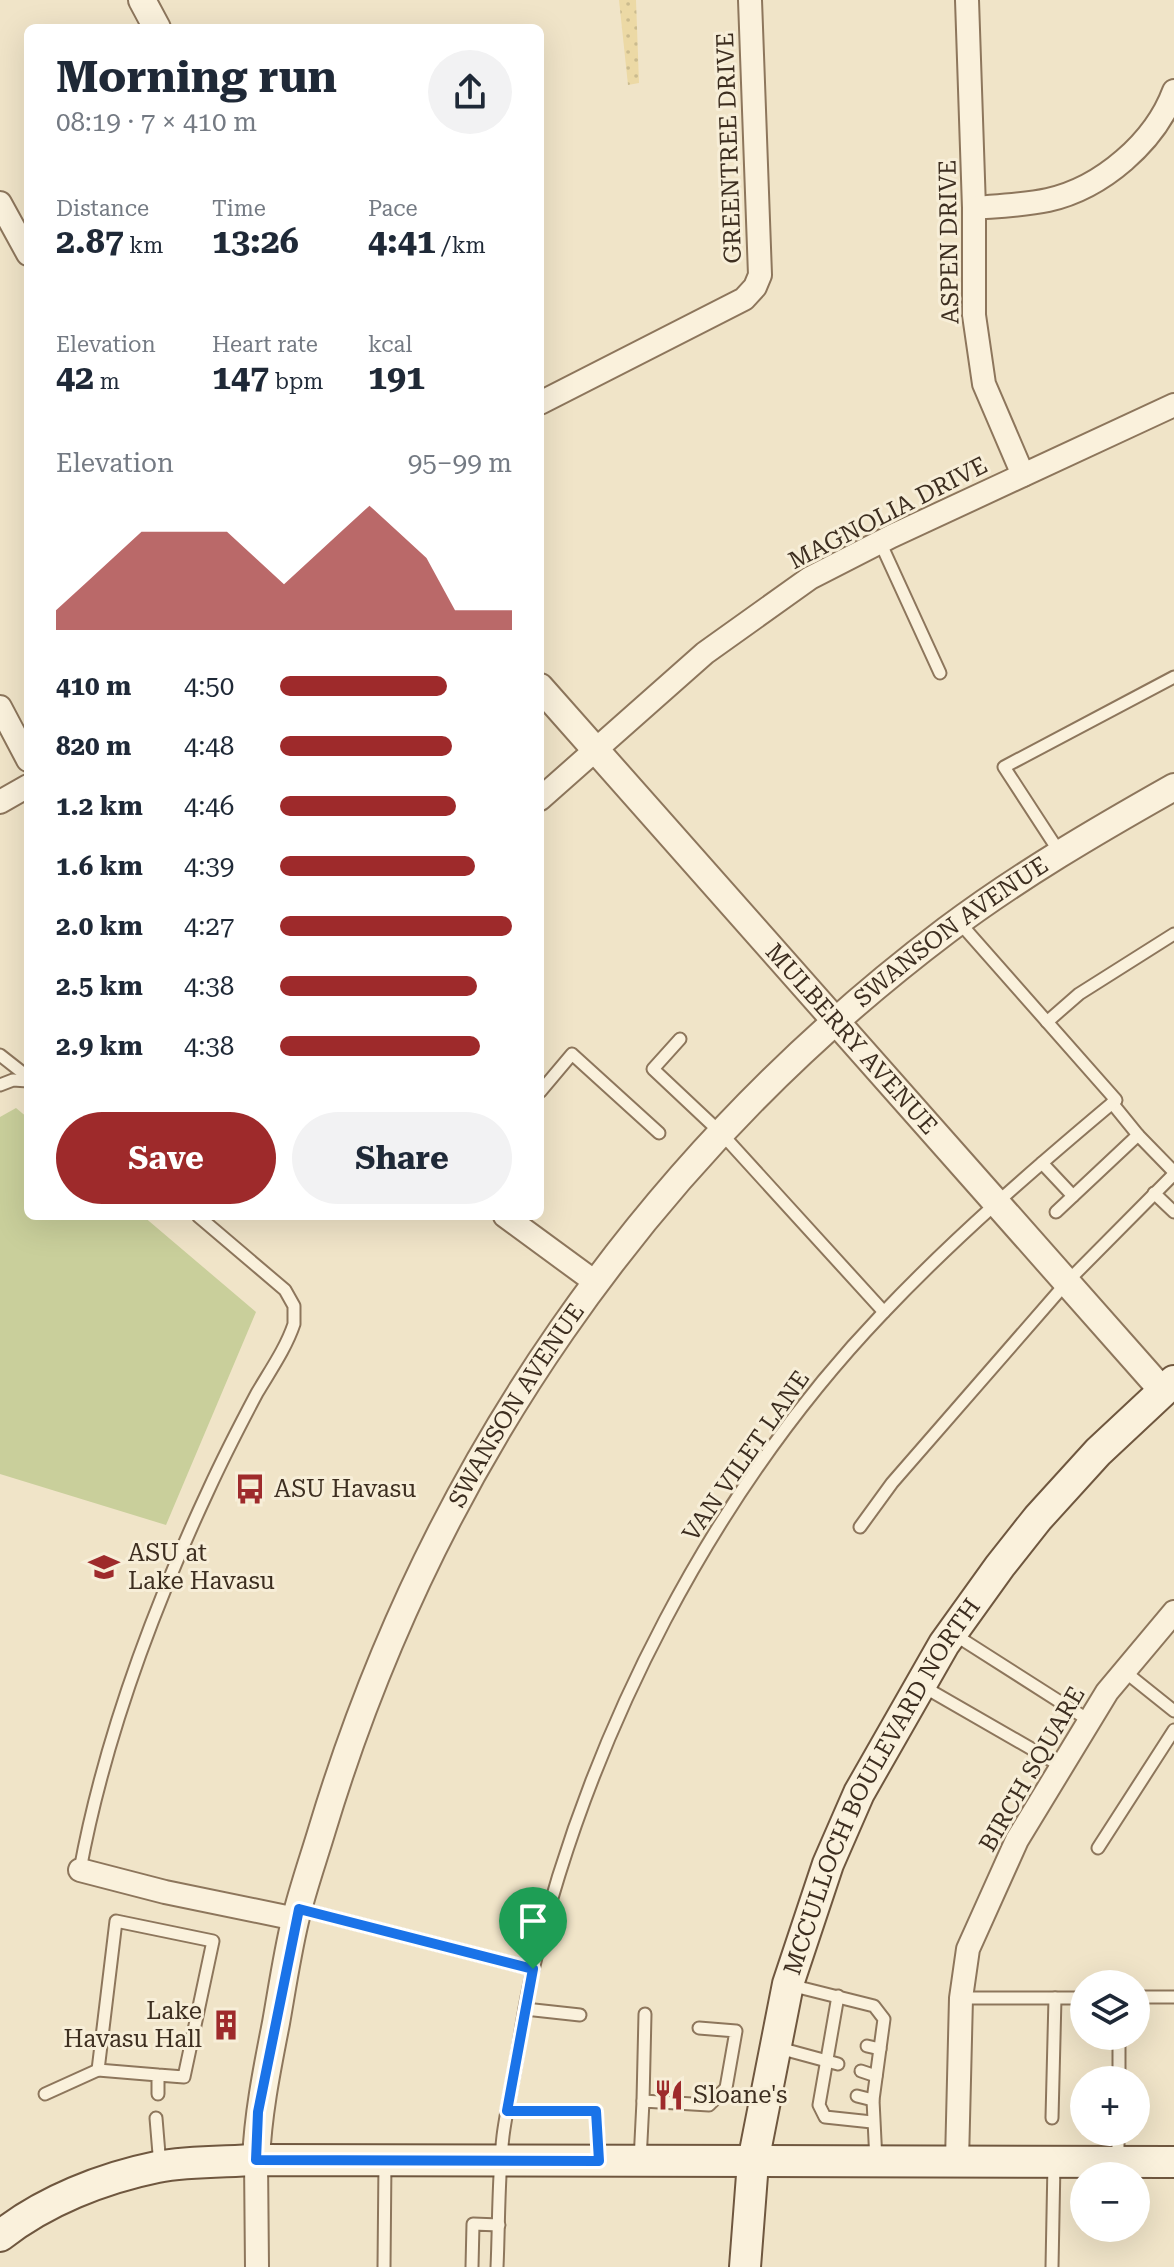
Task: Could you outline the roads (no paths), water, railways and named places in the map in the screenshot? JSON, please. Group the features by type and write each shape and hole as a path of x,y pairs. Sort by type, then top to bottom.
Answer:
{"main road":[{"name":"MCCULLOCH BOULEVARD NORTH","path":"745,2267 753,2162 788,1984 828,1864 859,1793 952,1633 1038,1518 1098,1452 1168,1385"},
{"path":"0,2236 49,2205 102,2182 160,2167 256,2160 1070,2163"},
{"path":"1150,2162 1174,2162"}],"street":[{"path":"142,0 155,24"},
{"name":"GREENTREE DRIVE","path":"544,401 744,299 755,287 760,275 750,0"},
{"name":"ASPEN DRIVE","path":"967,0 974,315 984,384 1023,475"},
{"path":"974,208 1048,200 1085,187 1126,158 1148,137 1166,111 1174,91"},
{"path":"0,203 24,247"},
{"name":"MAGNOLIA DRIVE","path":"544,796 705,653 810,578 880,542 1174,405"},
{"name":"MULBERRY AVENUE","path":"544,692 994,1203 1168,1385"},
{"path":"0,707 24,752"},
{"name":"SWANSON AVENUE","path":"257,2267 258,2112 297,1914 338,1776 402,1611 440,1531 482,1453 528,1378 595,1282 641,1223 721,1133 834,1022 959,922 1060,853 1174,787"},
{"path":"0,802 24,788"},
{"path":"510,1220 595,1282"},
{"name":"BIRCH SQUARE","path":"957,2161 961,1998 968,1949 1017,1840 1107,1692 1174,1612"},
{"path":"80,1870 165,1892 297,1914"}],"lane":[{"path":"880,542 940,673"},
{"path":"1060,853 1004,767 1174,677"},
{"path":"860,1527 892,1483 1067,1282 1174,1173 1112,1103 1116,1100 959,922"},
{"path":"1047,1022 1079,994 1174,934"},
{"path":"680,1039 653,1069 721,1133 884,1312"},
{"path":"544,1087 572,1054 659,1133"},
{"path":"0,1055 24,1076"},
{"path":"0,1085 24,1079"},
{"name":"VAN VILET LANE","path":"497,2267 507,2111 533,1969 593,1779 662,1628 705,1551 774,1446 834,1369 884,1312 994,1203 1112,1103"},
{"path":"1056,1212 1138,1135"},
{"path":"1042,1163 1073,1196"},
{"path":"1154,1193 1174,1212"},
{"path":"80,1870 112,1743 171,1574 207,1492 294,1324 294,1306 285,1290 203,1220"},
{"path":"952,1633 1090,1721"},
{"path":"1124,1671 1174,1711"},
{"path":"920,1685 1063,1767"},
{"path":"1098,1848 1174,1730"},
{"path":"297,1914 533,1969"},
{"path":"45,2094 98,2070 184,2077 213,1941 116,1921 98,2070"},
{"path":"788,1984 874,2006 884,2019 873,2100 876,2162"},
{"path":"838,1996 832,2062 827,2088 819,2105 825,2117 872,2122"},
{"path":"1150,1997 1174,1997"},
{"path":"961,1998 1070,1998"},
{"path":"1052,2118 1055,1998"},
{"path":"525,2009 580,2015"},
{"path":"640,2161 645,2014"},
{"path":"643,2101 709,2105 726,2088 736,2031 699,2028"},
{"path":"774,2046 832,2062"},
{"path":"867,2046 880,2049"},
{"path":"861,2071 876,2076"},
{"path":"158,2075 158,2094"},
{"path":"857,2096 873,2100"},
{"path":"507,2111 596,2111 599,2161"},
{"path":"156,2118 160,2167"},
{"path":"1118,2146 1118,2162"},
{"path":"384,2267 385,2160"},
{"path":"1052,2267 1054,2163"},
{"path":"472,2267 473,2224 499,2225"}],"place":[{"name":"ASU Havasu","path":"250,1489"},
{"name":"ASU at Lake Havasu","path":"104,1567"},
{"name":"Lake Havasu Hall","path":"226,2025"},
{"name":"Sloane's","path":"669,2095"}]}
